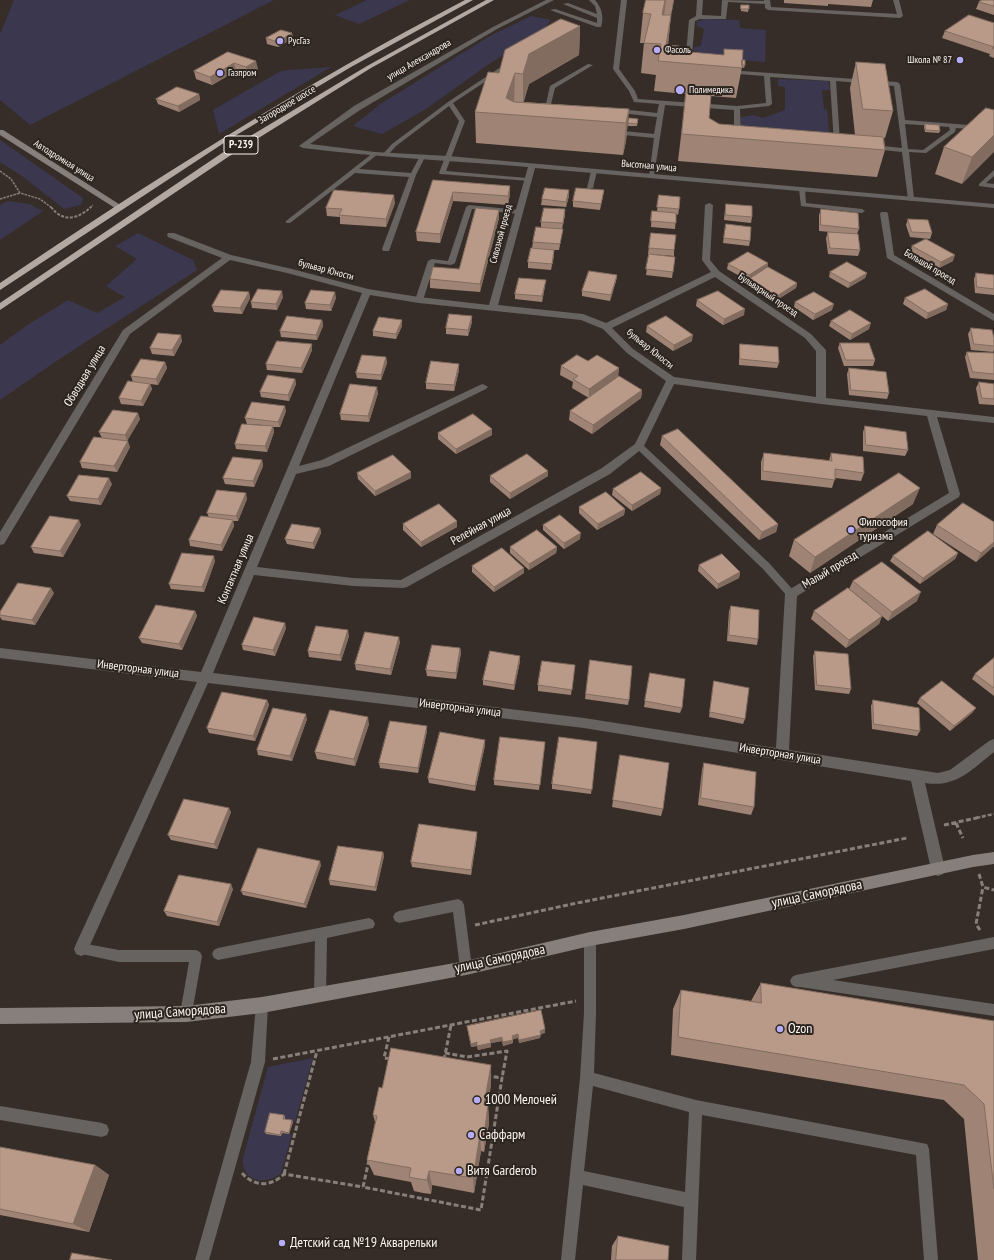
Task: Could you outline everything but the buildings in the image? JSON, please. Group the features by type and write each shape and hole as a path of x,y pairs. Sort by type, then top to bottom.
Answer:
{"highway":[{"name":"Загородное шоссе","path":"0,287 118,206 284,103 382,46 470,0"},
{"name":"Загородное шоссе","path":"0,306 231,151 363,71 491,0"}],"street":[{"name":"улица Александрова","path":"303,146 370,100 495,28 551,0"},
{"name":"Автодромная улица","path":"0,132 118,206"},
{"name":"Высотная улица","path":"303,146 375,154 448,158 994,206"},
{"name":"Сквозной проезд","path":"492,308 532,166"},
{"name":"Бульварный проезд","path":"709,205 706,260 716,273 808,336 821,350 821,401"},
{"name":"Большой проезд","path":"884,214 890,256 994,318"},
{"name":"бульвар Юности","path":"171,235 228,257 289,271 366,292 418,300 583,317 606,327 630,351 670,380 821,401 994,420"},
{"name":"Обводная улица","path":"0,541 126,332 228,257"},
{"path":"606,327 716,273"},
{"name":"Контактная улица","path":"205,677 366,292"},
{"name":"Релейная улица","path":"250,570 353,582 403,584 606,471 640,446 670,380"},
{"path":"292,471 325,463 483,387"},
{"name":"Малый проезд","path":"782,754 791,594 955,494 931,414"},
{"name":"Инверторная улица","path":"0,653 584,723 938,779 954,775 994,745"},
{"path":"81,949 205,677"},
{"path":"917,776 938,868"},
{"name":"улица Саморядова","path":"0,1016 186,1014 262,1005 466,968 590,939 684,922 938,868 994,858"}],"lane":[{"path":"578,0 553,10 599,26 599,7 592,0"},
{"path":"624,0 616,69 632,91 636,101 737,108 768,104 767,75"},
{"path":"699,17 700,0"},
{"path":"695,70 687,69 692,20 699,17 724,18 725,0 767,2 768,8 900,16 896,0"},
{"path":"566,4 600,17"},
{"path":"386,154 394,144 450,103 520,56"},
{"path":"542,126 552,87 590,65"},
{"path":"719,72 897,84 911,199"},
{"path":"833,79 837,144"},
{"path":"450,103 462,121 442,173 527,180"},
{"path":"651,176 662,103"},
{"path":"737,108 737,137 745,137"},
{"path":"629,112 660,115"},
{"path":"902,122 994,129"},
{"path":"867,147 924,152 953,131 952,126"},
{"path":"604,131 657,136"},
{"path":"830,144 845,145"},
{"path":"288,222 354,172 375,154"},
{"path":"386,249 413,176 422,157"},
{"path":"590,188 594,171"},
{"path":"354,172 413,176"},
{"path":"994,172 981,185 994,186"},
{"path":"802,189 803,205 862,211"},
{"path":"418,300 432,261 451,263 469,207 518,212"},
{"path":"640,446 766,566 791,594"},
{"path":"400,916 458,904 466,968"},
{"path":"218,954 369,924"},
{"path":"320,995 321,934"},
{"path":"568,1260 587,1078 590,998 590,939"},
{"path":"991,943 796,981 994,1010"},
{"path":"81,949 119,956 196,956 186,1014"},
{"path":"202,1260 258,1062 262,1005"},
{"path":"587,1078 696,1107 922,1149 931,1260"},
{"path":"689,1260 696,1107"},
{"path":"0,1113 102,1130"},
{"path":"577,1177 692,1201"}],"path":[{"path":"0,171 11,180 20,193"},
{"path":"0,199 20,193 33,195 48,203 57,215 77,217 87,212 95,201 104,197"},
{"path":"942,825 994,814"},
{"path":"956,823 963,838"},
{"path":"461,928 577,903 907,838"},
{"path":"978,872 983,886 976,924 991,943"},
{"path":"983,886 994,890"},
{"path":"258,1062 590,998"},
{"path":"443,1067 450,1025"},
{"path":"389,1037 384,1058 399,1060"},
{"path":"240,1169 245,1177 253,1182 262,1184 273,1183 280,1179 284,1174 317,1051"},
{"path":"284,1174 363,1187 481,1210 507,1051 468,1057 445,1053"},
{"path":"390,1067 391,1059"},
{"path":"487,1075 502,1078"},
{"path":"363,1187 370,1157"}],"shaded area":[{"path":"14,0 274,0 30,125 0,100 0,34"},
{"path":"367,0 410,0 359,24 335,15"},
{"path":"531,16 551,20 543,30 489,64 426,109 382,134 353,126 379,105 490,36"},
{"path":"704,19 739,20 740,28 766,30 765,62 731,59 694,51 694,47 701,46 704,29 697,26 697,22"},
{"path":"331,67 219,134 213,110 279,72"},
{"path":"778,79 828,81 830,90 822,90 824,109 827,110 830,141 740,134 741,117 754,115 763,118 785,110 785,87 778,86"},
{"path":"0,140 83,198 81,205 64,209 22,176 0,162"},
{"path":"8,201 29,204 43,211 0,240 0,205"},
{"path":"138,233 193,260 197,270 58,360 0,400 0,345 29,324 68,300 97,313 125,297 106,286 137,259 115,246"},
{"path":"313,1058 295,1122 284,1120 281,1136 282,1133 292,1134 281,1173 268,1180 250,1177 243,1166 243,1158 268,1067"}],"place":[{"name":"РусГаз","path":"280,41"},
{"name":"Фасоль","path":"657,50"},
{"name":"Школа № 87","path":"960,60"},
{"name":"Газпром","path":"220,73"},
{"name":"Полимедика","path":"680,90"},
{"name":"Философия туризма","path":"851,530"},
{"name":"Ozon","path":"780,1029"},
{"name":"1000 Мелочей","path":"477,1100"},
{"name":"Саффарм","path":"471,1135"},
{"name":"Витя Garderob","path":"459,1171"},
{"name":"Детский сад №19 Акварельки","path":"282,1243"}]}
